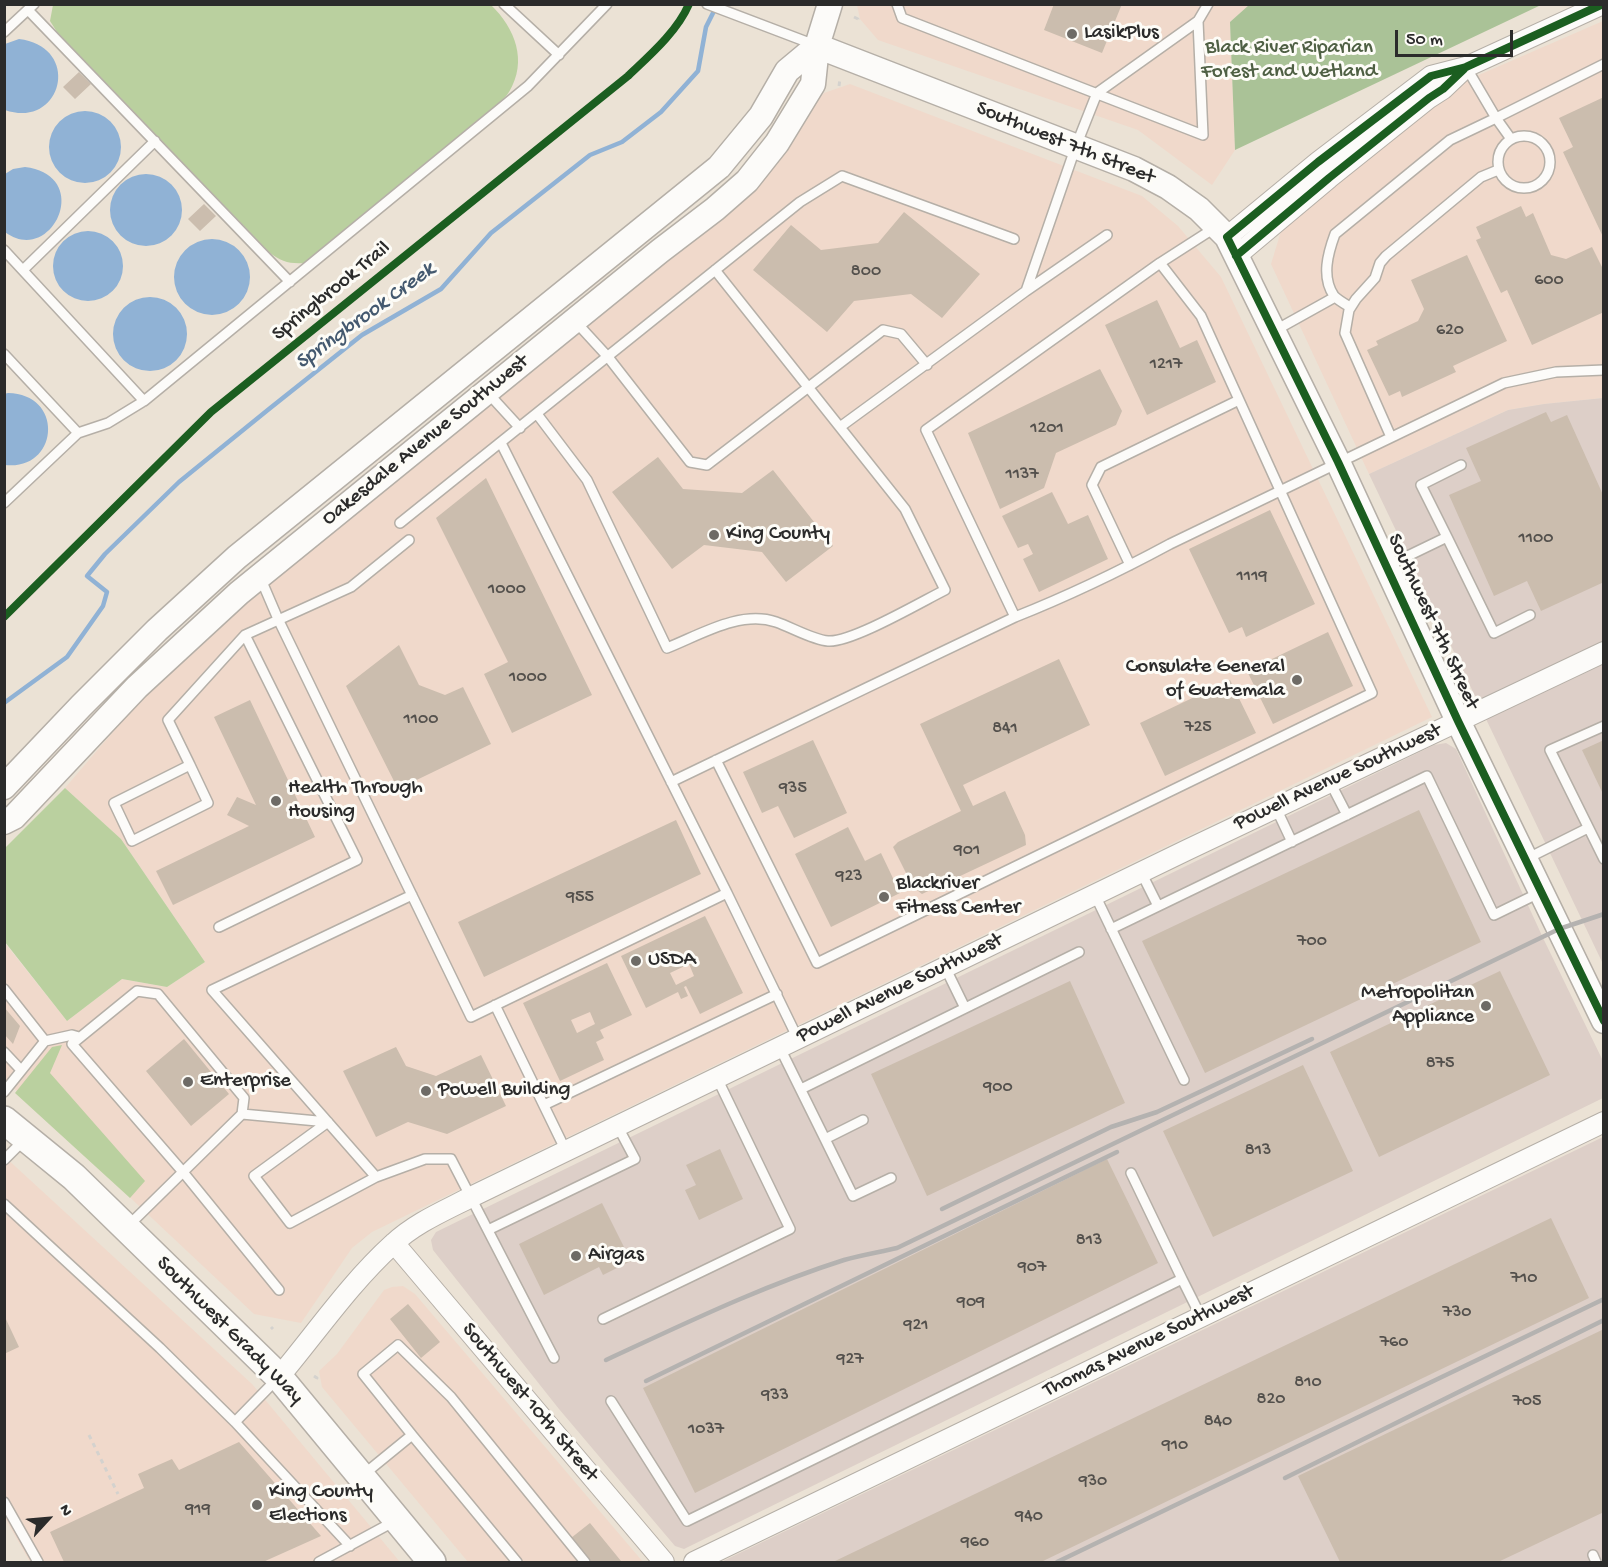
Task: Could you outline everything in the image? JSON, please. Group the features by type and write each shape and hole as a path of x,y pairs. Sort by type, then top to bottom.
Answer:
{"main road":[{"name":"Southwest Grady Way","path":"4,1120 74,1177 279,1377 432,1563"}],"street":[{"name":"Oakesdale Avenue Southwest","path":"4,822 14,817 137,687 260,574 747,181 777,143 813,84 817,46 831,4"},
{"path":"1226,240 1347,163 1443,89 1466,67 1604,4"},
{"name":"Oakesdale Avenue Southwest","path":"4,787 157,630 237,557 719,167 761,116 786,71 817,46"},
{"name":"Southwest 7th Street","path":"817,46 1134,169 1168,187 1199,209 1226,240 1338,462 1458,721 1602,1013"},
{"path":"487,392 504,358 604,275 618,251"},
{"path":"104,683 137,664 234,576 260,574"},
{"name":"Powell Avenue Southwest","path":"279,1377 368,1268 394,1243 421,1223 1142,872 1604,652"},
{"name":"Thomas Avenue Southwest","path":"694,1563 1604,1122"},
{"name":"Southwest 10th Street","path":"394,1243 664,1563"}],"lane":[{"path":"504,4 559,55"},
{"path":"4,503 78,433 108,423 144,400 528,86 607,4"},
{"path":"707,4 817,46"},
{"path":"897,4 902,18 1203,135 1198,21"},
{"path":"1026,291 1076,146 1097,93 1198,21 1208,4"},
{"path":"4,32 31,7 290,282"},
{"path":"1350,307 1335,297 1328,282 1328,254 1335,234 1450,140 1604,64"},
{"path":"1466,67 1511,139"},
{"path":"1528,136 1543,144 1550,159 1547,176 1541,183 1533,187 1516,188 1502,178 1497,161 1504,145 1511,139 1528,136"},
{"path":"23,270 155,141"},
{"path":"1391,437 1345,333 1350,307 1375,279 1380,263 1386,256 1481,177 1498,170"},
{"path":"400,523 800,202 842,176 1014,239"},
{"path":"840,427 1026,291 1107,235"},
{"path":"1015,617 926,430 1160,263 1226,240"},
{"path":"4,250 144,400"},
{"path":"716,760 817,963 1372,693 1201,316 1160,263"},
{"path":"537,414 587,480 667,648 724,625 750,618 773,621 827,641 847,639 945,590 905,509 715,270"},
{"path":"1273,332 1335,297"},
{"path":"574,321 608,357 690,462 707,465 883,330 901,334 927,365"},
{"path":"4,354 78,433"},
{"path":"671,782 1015,617 1130,566 1280,490 1504,383 1556,372 1604,370"},
{"path":"487,392 520,428"},
{"path":"1130,566 1092,485 1101,467 1239,400"},
{"path":"501,443 798,1039"},
{"path":"1461,465 1421,485 1494,633 1530,615"},
{"path":"1387,566 1447,537"},
{"path":"190,765 114,803 132,841 208,803 190,765 168,720 245,634 351,587 409,540"},
{"path":"260,574 278,619 471,1017 727,893"},
{"path":"219,927 357,860 245,634"},
{"path":"1604,726 1550,750 1604,859"},
{"path":"1111,929 1427,776 1494,915 1541,892"},
{"path":"1330,782 1347,815"},
{"path":"1276,808 1292,842"},
{"path":"1525,859 1588,828"},
{"path":"1142,872 1158,906"},
{"path":"376,1177 212,990 412,895"},
{"path":"1095,895 1184,1080"},
{"path":"801,1089 1079,952"},
{"path":"945,968 965,1008"},
{"path":"4,989 45,1041"},
{"path":"126,1228 183,1172 243,1113 244,1098 158,994 137,991 72,1044 183,1172 279,1290"},
{"path":"544,1106 777,994"},
{"path":"495,1005 567,1152"},
{"path":"4,1092 45,1041 72,1035 79,1037"},
{"path":"780,1048 853,1196 891,1178"},
{"path":"4,1052 21,1070"},
{"path":"603,1319 790,1229 717,1078"},
{"path":"243,1113 328,1122"},
{"path":"825,1139 863,1120"},
{"path":"328,1122 254,1176 290,1223 376,1177 425,1160 451,1159 554,1358"},
{"path":"488,1230 635,1159 618,1126"},
{"path":"4,1160 26,1138"},
{"path":"1131,1173 1201,1317"},
{"path":"4,1204 235,1422 350,1546"},
{"path":"611,1401 687,1521 1182,1279"},
{"path":"517,1563 363,1374 398,1345 451,1397 585,1563"},
{"path":"235,1422 279,1377"},
{"path":"361,1477 411,1435"},
{"path":"4,1502 38,1563"},
{"path":"319,1563 397,1520"}],"path":[{"path":"854,18 858,19 856,23"},
{"path":"839,86 840,79"},
{"path":"89,1435 118,1494"}],"shaded area":[{"path":"857,5 1249,5 1230,22 1235,150 1212,185 1138,130 878,40 860,19"},
{"path":"1603,21 1603,398 1508,410 1369,474 1271,264 1282,228 1442,91"},
{"path":"850,84 1142,196 1178,226 1221,277 1432,717 372,1232 352,1248 301,1323 254,1314 5,1080 4,942 67,1021 122,979 167,987 205,962 121,839 65,788 190,642 731,206 824,93"},
{"path":"1603,398 1603,964 1369,474 1508,410"},
{"path":"1446,743 1456,749 1544,940 1603,1061 1603,1098 684,1549 675,1546 559,1409 433,1250 431,1240 436,1232 1434,745"},
{"path":"1603,1137 1603,1562 721,1562"},
{"path":"4,1156 252,1384 400,1562 30,1562 5,1518"},
{"path":"403,1286 415,1294 643,1562 468,1562 322,1387 319,1371 337,1354 384,1290"}],"green space":[{"path":"53,5 491,5 507,24 512,34 518,57 518,69 509,92 500,102 305,263 290,263 269,252 57,32 50,21"},
{"name":"Black River Riparian Forest and Wetland","path":"1249,5 1541,5 1235,150 1230,22"},
{"path":"65,788 121,839 205,962 167,987 122,979 67,1021 5,942 5,848"},
{"path":"62,1045 50,1073 145,1181 130,1198 15,1093 52,1047"}],"water":[{"path":"19,39 39,45 52,56 58,70 57,85 51,98 40,108 25,113 5,110 5,44"},
{"path":"85,111 105,117 115,127 121,147 115,167 105,177 85,183 65,177 55,167 49,147 55,127 65,117"},
{"path":"25,167 46,174 58,186 62,201 58,216 50,229 37,238 22,240 5,232 5,174 13,169"},
{"path":"146,174 166,180 176,190 182,210 176,230 166,240 146,246 126,240 116,230 110,210 116,190 126,180"},
{"path":"81,231 95,231 108,237 117,246 123,259 121,279 113,291 95,301 81,301 68,295 59,286 53,273 53,259 59,246 68,237"},
{"path":"212,239 227,242 239,250 247,262 250,277 247,292 239,304 227,312 212,315 197,312 185,304 177,292 174,277 177,262 185,250 197,242"},
{"path":"150,297 164,300 176,308 184,320 187,334 184,348 176,360 164,368 150,371 136,368 124,360 116,348 113,334 116,320 124,308 136,300"},
{"path":"4,394 26,397 39,406 46,418 48,432 45,445 36,456 23,464 5,465"}],"building":[{"path":"1054,4 1122,4 1102,53 1044,30"},
{"path":"79,72 91,84 75,99 63,87"},
{"path":"1604,97 1604,239 1563,152 1573,147 1559,118"},
{"path":"204,204 216,216 200,231 188,219"},
{"path":"1521,206 1526,217 1533,213 1551,255 1566,259 1592,247 1604,271 1604,312 1532,345 1507,290 1501,293 1476,240 1481,238 1476,227"},
{"path":"904,212 980,274 942,318 911,294 854,301 827,332 753,270 791,225 821,250 878,243"},
{"path":"1467,255 1507,341 1453,366 1456,372 1402,397 1400,391 1389,396 1367,350 1378,345 1376,341 1418,321 1424,309 1411,280"},
{"path":"1157,300 1180,348 1197,340 1216,382 1147,415 1105,325"},
{"path":"1100,369 1122,411 1116,425 1056,453 1044,488 1000,509 968,433"},
{"path":"1546,412 1551,422 1567,415 1604,497 1604,582 1541,611 1527,581 1494,596 1449,495 1481,481 1466,448"},
{"path":"658,457 683,489 742,493 773,470 833,546 786,582 762,552 704,545 672,569 612,492"},
{"path":"486,478 592,695 512,733 484,674 508,662 436,518"},
{"path":"1052,492 1068,524 1088,515 1108,559 1039,592 1023,559 1033,554 1028,544 1018,548 1002,516"},
{"path":"1270,510 1315,604 1246,637 1242,627 1229,633 1189,549"},
{"path":"1328,632 1353,686 1273,724 1247,671"},
{"path":"399,645 419,685 445,695 463,687 491,744 398,789 346,686"},
{"path":"1059,659 1090,725 963,785 973,806 1005,791 1025,835 1026,845 922,894 913,887 893,847 898,842 961,811 920,724"},
{"path":"1230,680 1256,733 1165,776 1140,723"},
{"name":"Health Through Housing","path":"250,700 315,837 173,905 156,871 249,826 227,815 237,797 256,805 214,717"},
{"path":"813,740 847,813 794,838 778,806 762,813 743,772"},
{"path":"1604,740 1604,796 1582,750"},
{"path":"1419,810 1481,942 1205,1073 1142,941"},
{"path":"676,820 701,874 484,977 458,922"},
{"path":"848,827 865,861 881,853 900,893 831,927 795,854"},
{"path":"705,916 743,993 700,1014 686,986 684,987 688,996 681,999 678,992 646,1008 621,956","holes":["689,964 694,976 676,985 670,973"]},
{"path":"607,963 632,1015 600,1030 604,1038 596,1042 604,1060 560,1081 523,1003","holes":["590,1012 595,1024 577,1033 571,1020"]},
{"path":"1500,971 1550,1075 1379,1157 1330,1052"},
{"path":"1070,981 1125,1103 927,1196 871,1074"},
{"path":"4,1007 20,1026 13,1044 4,1034"},
{"name":"Enterprise","path":"184,1039 229,1094 191,1126 146,1071"},
{"name":"Powell Building","path":"396,1047 406,1066 436,1076 481,1055 506,1106 447,1134 408,1122 376,1137 343,1071"},
{"path":"1303,1065 1353,1171 1213,1237 1163,1131"},
{"path":"720,1149 743,1199 699,1220 685,1190 696,1185 686,1165"},
{"path":"1107,1159 1158,1263 695,1493 643,1388"},
{"path":"602,1203 631,1261 603,1275 599,1267 544,1295 519,1244"},
{"path":"1551,1218 1589,1298 1041,1562 833,1562"},
{"path":"408,1304 440,1342 421,1358 390,1319"},
{"path":"4,1315 19,1347 4,1354"},
{"path":"1604,1329 1604,1512 1498,1562 1340,1562 1298,1476"},
{"path":"239,1442 321,1536 263,1562 64,1562 50,1532 144,1488 138,1474 172,1459 179,1470"},
{"path":"590,1523 620,1562 592,1562 571,1538"}],"waterway":[{"name":"Springbrook Creek","path":"4,703 67,657 103,606 107,592 87,576 105,554 179,482 362,335 441,289 491,233 590,155 622,142 661,112 698,71 706,27 716,7"}],"railway":[{"path":"606,1360 724,1306 813,1270 844,1260 897,1248 1559,929 1604,914"},
{"path":"942,1209 1111,1127 1157,1112 1312,1039"},
{"path":"646,1381 1117,1152"},
{"path":"1057,1562 1604,1299"},
{"path":"1285,1478 1604,1320"}],"cycle path":[{"name":"Springbrook Trail","path":"4,617 211,412 628,76 670,34 689,4"},
{"path":"1603,4 1466,67 1431,76 1318,162 1227,237 1338,462 1458,721 1604,1021"},
{"path":"1236,256 1329,178 1443,89 1464,69"}],"place":[{"name":"LasikPlus","path":"1072,34"},
{"name":"King County","path":"714,535"},
{"name":"Consulate General of Guatemala","path":"1297,680"},
{"name":"Health Through Housing","path":"276,801"},
{"name":"Blackriver Fitness Center","path":"884,897"},
{"name":"USDA","path":"636,961"},
{"name":"Metropolitan Appliance","path":"1486,1006"},
{"name":"Enterprise","path":"188,1082"},
{"name":"Powell Building","path":"426,1091"},
{"name":"Airgas","path":"576,1256"},
{"name":"King County Elections","path":"257,1505"}]}
